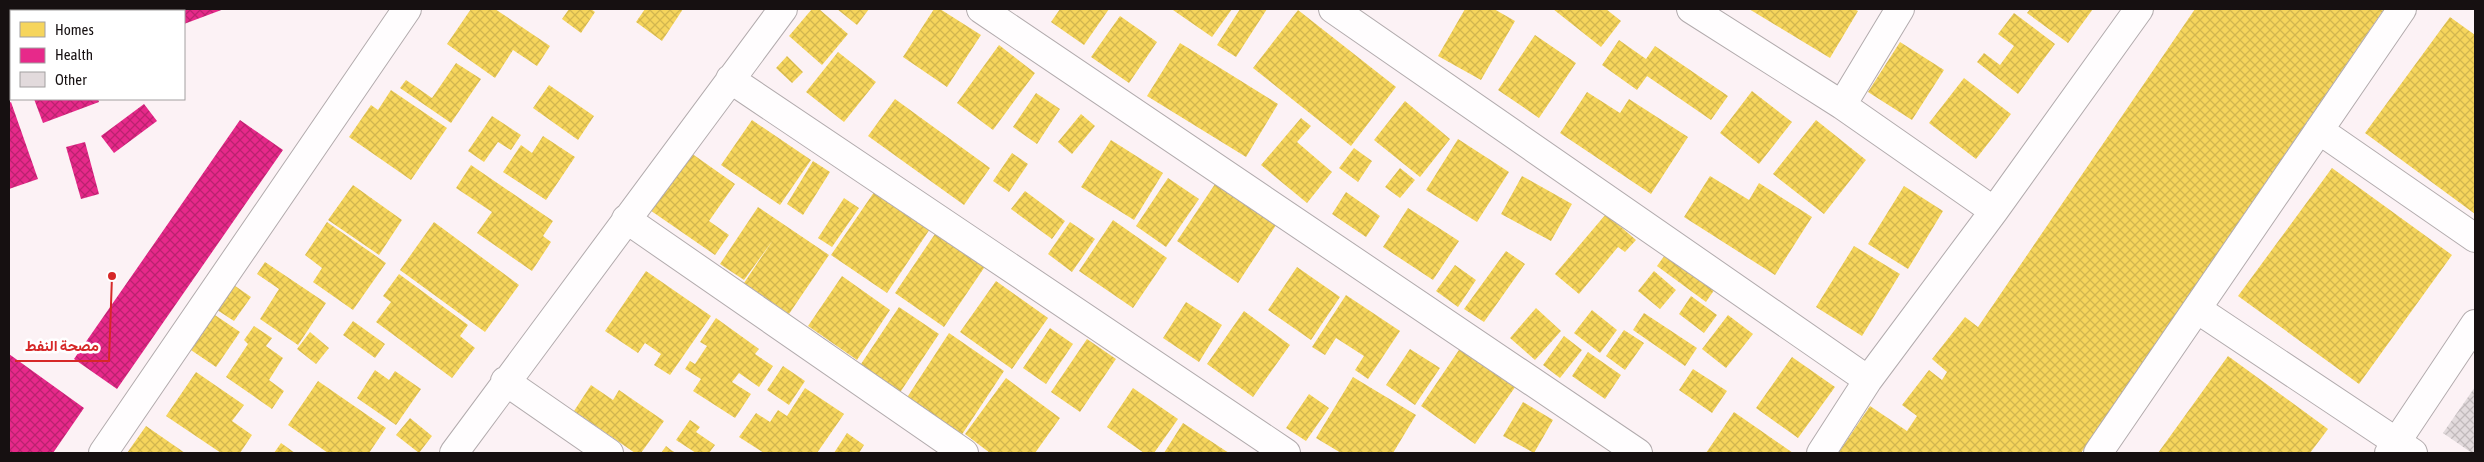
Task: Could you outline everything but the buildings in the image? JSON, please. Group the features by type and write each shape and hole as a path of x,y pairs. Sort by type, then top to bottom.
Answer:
{"street":[{"path":"103,453 407,9"},
{"path":"454,453 505,381 783,9"},
{"path":"980,9 1638,453"},
{"path":"1333,9 1868,380"},
{"path":"1691,9 1842,104 1994,211"},
{"path":"1842,104 1900,9"},
{"path":"1821,453 1868,380 1994,211 2139,9"},
{"path":"2098,453 2402,9"},
{"path":"730,79 1286,453"},
{"path":"2319,130 2475,238"},
{"path":"626,219 964,453"},
{"path":"2197,309 2399,449 2475,324"},
{"path":"505,381 609,453"}],"place":[{"name":"مصحة النفط","path":"112,276"}]}
